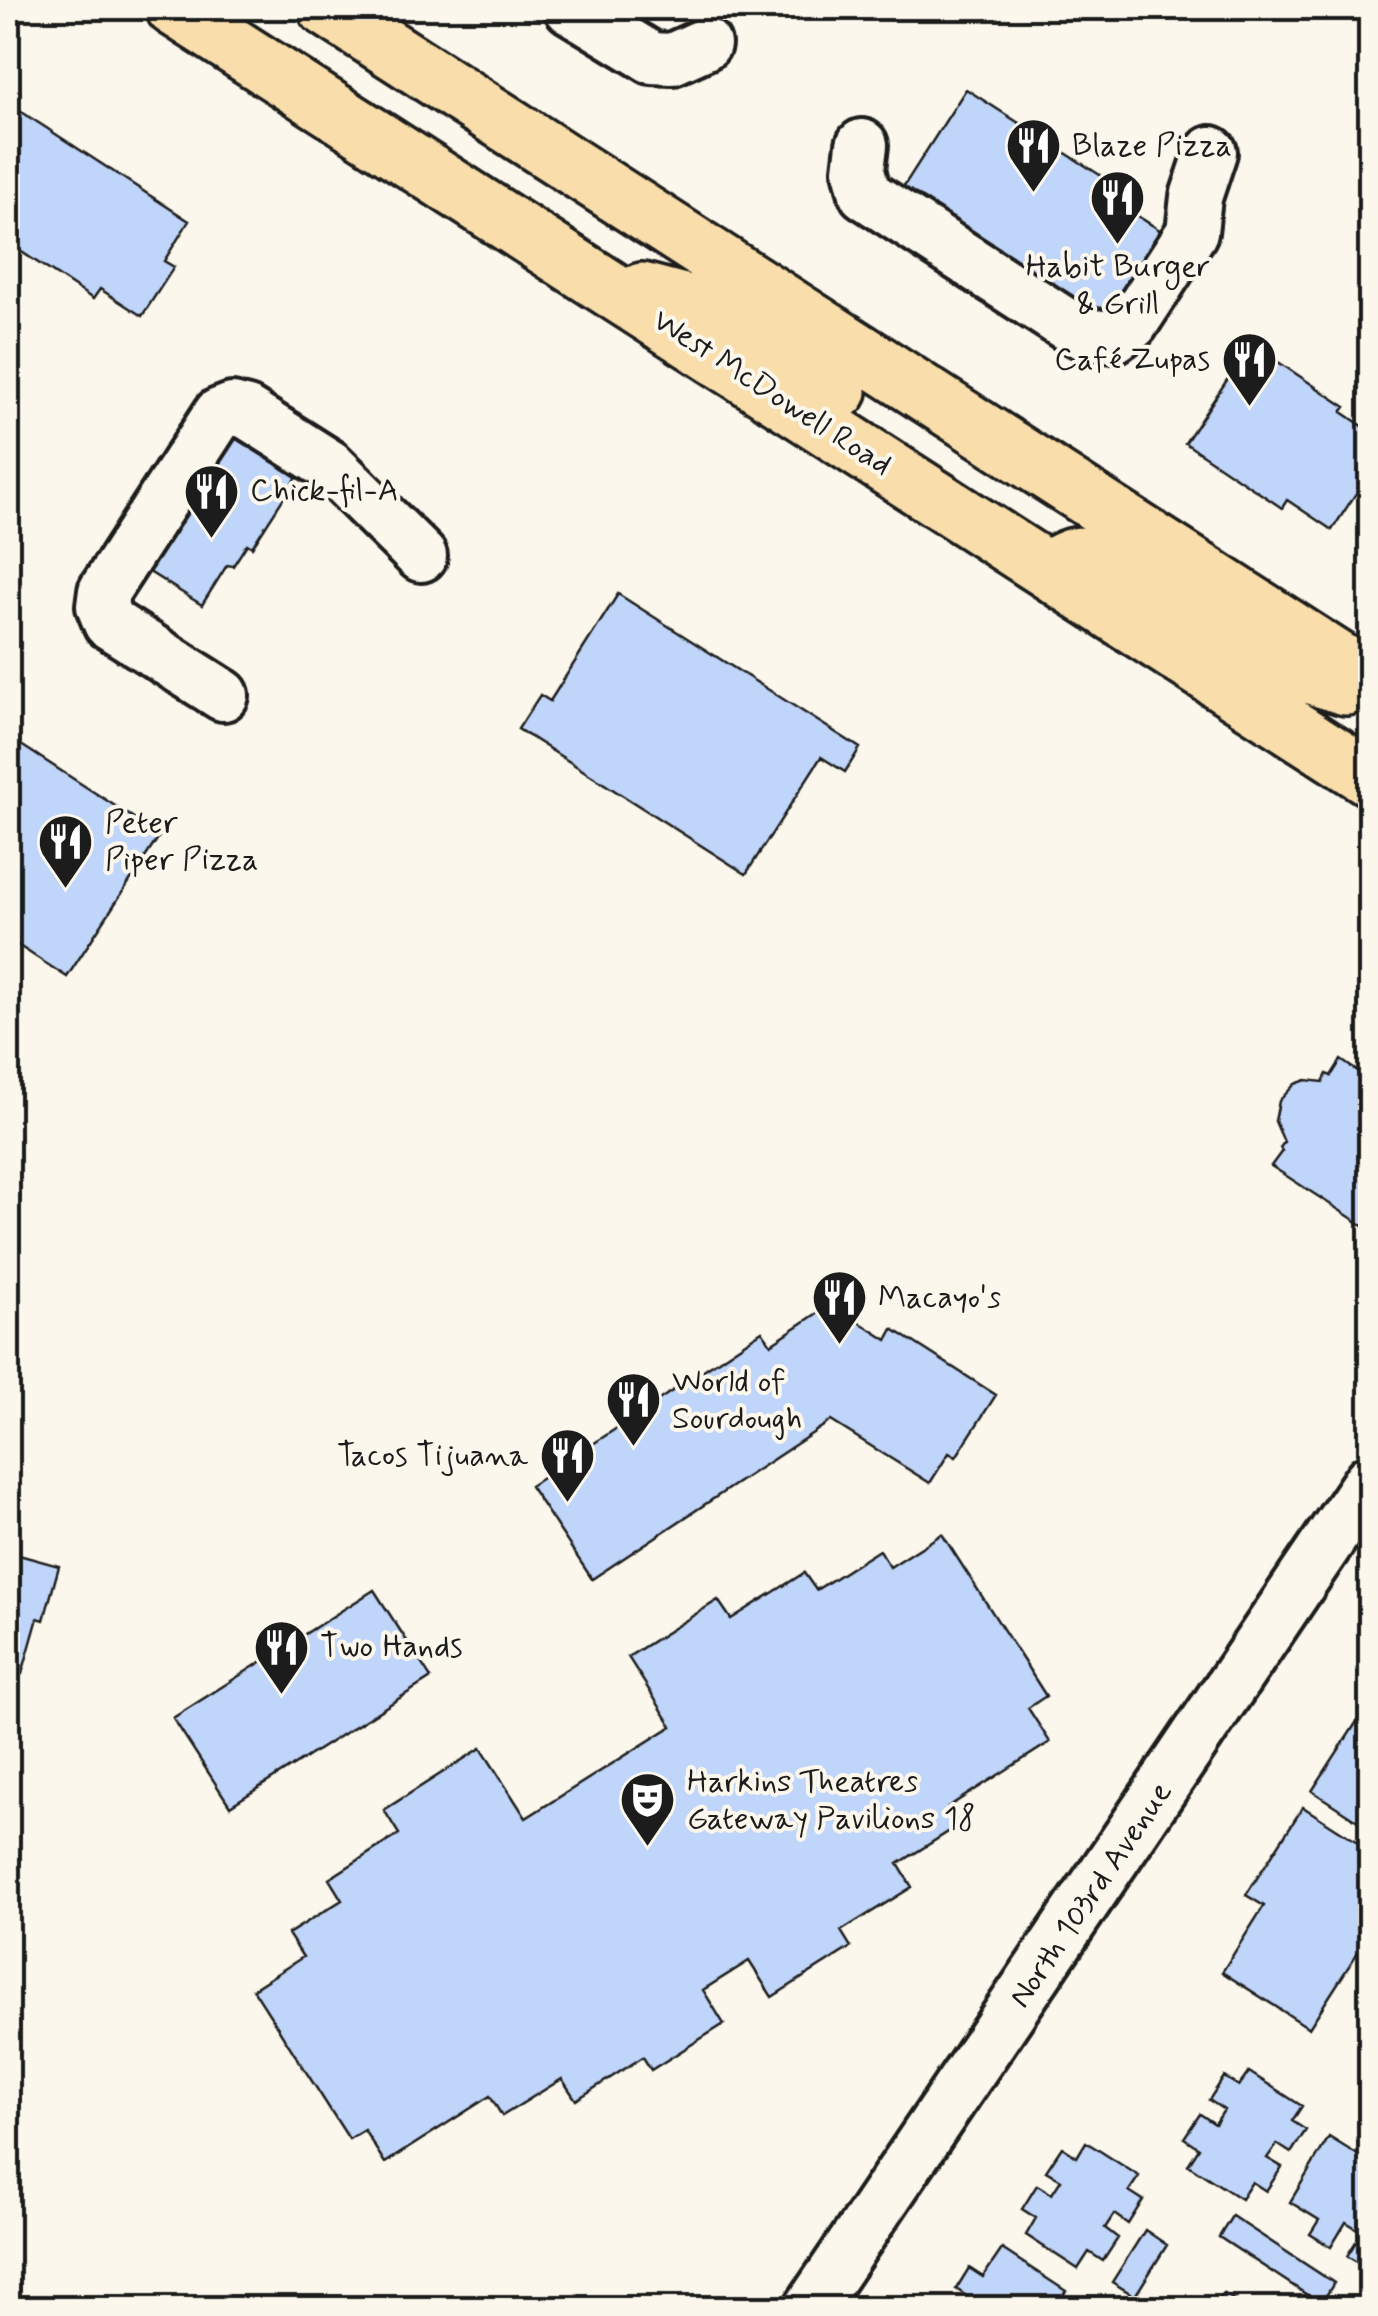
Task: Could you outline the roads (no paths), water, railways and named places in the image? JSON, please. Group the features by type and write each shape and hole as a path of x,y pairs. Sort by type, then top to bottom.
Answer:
{"main road":[{"name":"West McDowell Road","path":"174,8 1370,778"},
{"path":"326,8 1370,680"},
{"path":"595,279 717,311 1012,504 1054,508 1084,497"},
{"path":"1048,570 1073,554 1090,554 1115,562 1270,663 1370,696"}],"street":[{"path":"570,8 652,58 672,60 706,44"},
{"path":"862,145 859,170 865,194 1064,323 1085,334 1114,337 1132,324 1192,232 1196,197 1211,152"},
{"path":"224,695 109,623 102,606 104,591 219,414 232,409 247,413 330,465 421,556"},
{"name":"North 103rd Avenue","path":"810,2308 1370,1480"}],"place":[{"name":"Blaze Pizza","path":"1033,195"},
{"name":"Habit Burger & Grill","path":"1118,247"},
{"name":"Café Zupas","path":"1249,409"},
{"name":"Chick-fil-A","path":"211,540"},
{"name":"Peter Piper Pizza","path":"66,890"},
{"name":"Macayo's","path":"839,1347"},
{"name":"World of Sourdough","path":"633,1449"},
{"name":"Tacos Tijuana","path":"567,1505"},
{"name":"Two Hands","path":"281,1696"},
{"name":"Harkins Theatres Gateway Pavilions 18","path":"648,1849"}]}
